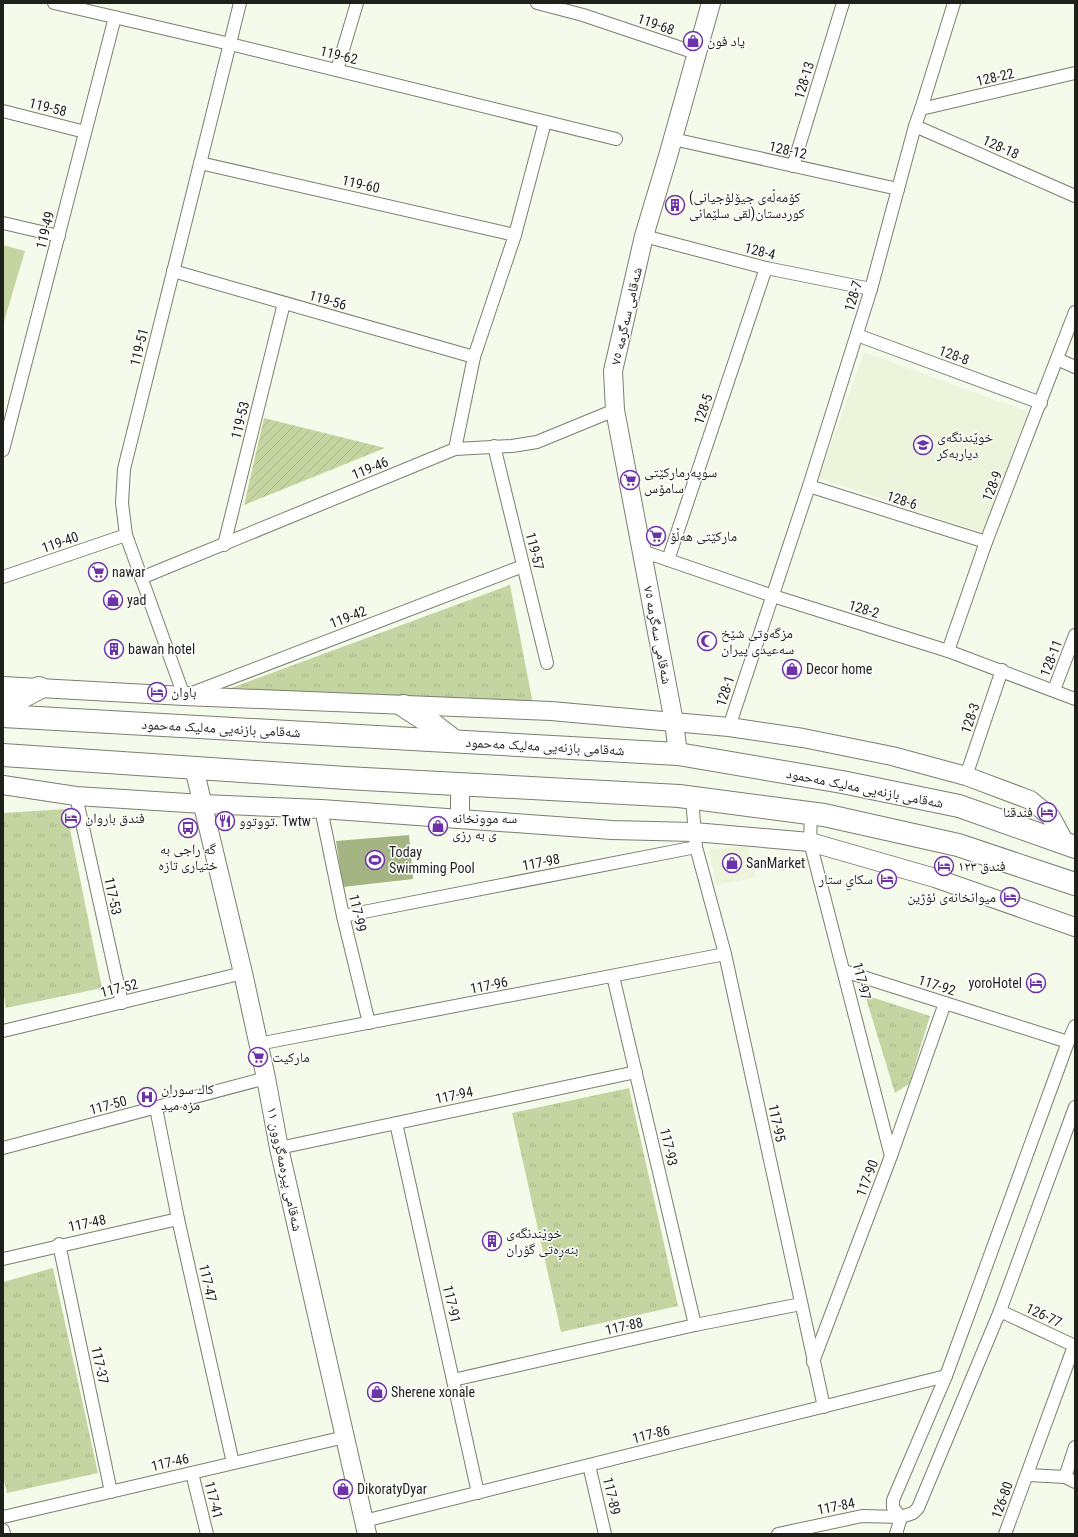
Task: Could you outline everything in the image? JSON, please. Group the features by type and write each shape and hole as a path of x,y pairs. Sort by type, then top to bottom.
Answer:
{"highway":[{"path":"3,707 39,688"},
{"path":"404,706 432,724 454,741"},
{"name":"شەقامی بازنەیی مەلیک مەحمود","path":"3,716 678,754 842,782 959,806 1070,845"},
{"path":"3,756 692,798 811,813 958,845 1075,884"}],"main road":[{"name":"شەقامی سەگرمە ٧٥","path":"678,754 674,722 615,410 613,371 644,236 711,3"},
{"path":"3,686 184,696 551,711 729,727 803,738 885,754 966,776 1038,805 1051,817 1070,845"},
{"name":"شەقامی پیرەمەگروون ١١","path":"194,768 243,973 266,1078 278,1148 366,1527"},
{"path":"460,783 460,819"},
{"path":"3,785 76,796 203,804 321,809 612,830 695,839 810,842 935,878 1075,927"}],"street":[{"name":"119-62","path":"54,3 230,44 616,139"},
{"name":"119-51","path":"184,696 126,535 122,503 124,469 240,3"},
{"path":"337,70 357,3"},
{"name":"119-68","path":"538,3 585,9 696,53"},
{"name":"128-13","path":"793,166 843,3"},
{"name":"128-7","path":"773,596 857,335 871,289 914,126 922,109 954,3"},
{"name":"119-49","path":"3,450 115,17"},
{"name":"128-22","path":"922,109 1075,73"},
{"name":"119-58","path":"3,111 85,132"},
{"path":"454,449 474,357 515,235 545,122"},
{"name":"128-18","path":"914,126 1075,196"},
{"name":"128-12","path":"673,139 898,189"},
{"name":"119-60","path":"200,163 515,235"},
{"path":"3,223 59,236"},
{"name":"128-4","path":"644,236 766,268 871,289"},
{"name":"128-5","path":"668,560 766,268"},
{"name":"119-56","path":"173,271 474,357"},
{"name":"119-53","path":"224,545 284,303"},
{"name":"128-9","path":"948,651 986,542 1075,312"},
{"name":"128-8","path":"857,335 1041,403"},
{"path":"1057,359 1075,367"},
{"name":"119-46","path":"141,578 454,449 537,442 615,410"},
{"name":"119-57","path":"494,446 547,664"},
{"name":"128-6","path":"809,486 986,542"},
{"name":"119-40","path":"3,577 126,535"},
{"name":"128-2","path":"642,551 773,596 948,651 1002,670 1075,699"},
{"name":"119-42","path":"184,696 523,566"},
{"name":"128-1","path":"729,727 773,596"},
{"name":"128-11","path":"1054,690 1075,635"},
{"name":"128-3","path":"966,776 1002,670"},
{"name":"117-53","path":"76,796 122,1003"},
{"path":"692,798 695,839"},
{"name":"117-99","path":"321,809 343,916 368,1023"},
{"name":"117-97","path":"811,813 810,842 891,1156"},
{"name":"117-98","path":"343,916 695,839"},
{"name":"117-95","path":"695,839 725,954 824,1407"},
{"name":"117-96","path":"258,1044 725,954"},
{"name":"117-92","path":"844,971 1068,1042"},
{"name":"117-52","path":"3,1031 243,973"},
{"name":"117-93","path":"613,976 695,1325"},
{"name":"117-90","path":"814,1362 891,1156 945,1003"},
{"path":"902,1518 893,1508 893,1500 946,1376 1075,1026"},
{"name":"117-94","path":"278,1148 636,1072"},
{"name":"117-50","path":"3,1148 266,1078"},
{"name":"117-47","path":"156,1108 178,1218 233,1463"},
{"path":"896,1534 902,1518 918,1508 1000,1311 1075,1108"},
{"name":"117-91","path":"396,1123 478,1493"},
{"name":"117-48","path":"3,1259 59,1244 178,1218"},
{"name":"117-37","path":"59,1244 111,1492"},
{"name":"117-88","path":"453,1380 695,1325 801,1304"},
{"name":"126-77","path":"1000,1311 1074,1346"},
{"path":"1028,1475 1074,1346"},
{"name":"117-86","path":"366,1527 478,1493 946,1376"},
{"name":"117-46","path":"3,1517 345,1437"},
{"name":"126-80","path":"1006,1534 1028,1475 1070,1480 1075,1447"},
{"name":"117-89","path":"589,1465 605,1534"},
{"name":"117-41","path":"192,1473 207,1534"},
{"name":"117-84","path":"778,1534 810,1530 862,1516 902,1518"},
{"path":"3,1530 4,1534"}],"shaded area":[{"name":"خوێندنگەی دیاربەکر","path":"864,352 1028,412 983,533 819,478"},
{"name":"Today Swimming Pool","path":"409,835 413,879 343,887 336,841"},
{"name":"SanMarket","path":"748,846 755,878 716,885 709,849"}],"green space":[{"path":"3,245 25,251 3,325"},
{"path":"264,418 385,448 244,505"},
{"path":"510,585 533,704 231,688"},
{"path":"66,809 102,988 6,1008 3,991 3,813"},
{"path":"865,995 930,1016 909,1084 895,1093"},
{"path":"629,1088 678,1306 561,1332 512,1113"},
{"path":"53,1268 98,1473 7,1493 3,1477 3,1282"}],"place":[{"name":"ياد فون","path":"693,41"},
{"name":"(کۆمەڵەی جیۆلۆجیانی کوردستان(لقی سلێمانی","path":"675,205"},
{"name":"خوێندنگەی دیاربەکر","path":"923,445"},
{"name":"سوپەرمارکێتی سامۆس","path":"630,480"},
{"name":"مارکێتی هەڵۆ","path":"656,536"},
{"name":"nawar","path":"98,572"},
{"name":"yad","path":"113,600"},
{"name":"مزگەوتی شێخ سەعیدی پیران","path":"707,641"},
{"name":"bawan hotel","path":"114,649"},
{"name":"Decor home","path":"792,669"},
{"name":"باوان","path":"157,692"},
{"name":"فندقنا","path":"1047,812"},
{"name":"فندق باروان","path":"71,818"},
{"name":"تووتوو. Twtw","path":"225,821"},
{"name":"سه موونخانه ی به رزی","path":"438,826"},
{"name":"گه راجی به ختيارى تازه","path":"188,828"},
{"name":"Today Swimming Pool","path":"375,860"},
{"name":"SanMarket","path":"732,863"},
{"name":"فندق ١٢٣","path":"944,866"},
{"name":"سكاي ستار","path":"887,879"},
{"name":"میوانخانەی ئۆژین","path":"1010,897"},
{"name":"yoroHotel","path":"1036,983"},
{"name":"ماركيت","path":"258,1057"},
{"name":"كاك سوران مزه ميد","path":"147,1097"},
{"name":"خوێندنگەی بنەڕەتی گۆران","path":"492,1241"},
{"name":"Sherene xonale","path":"377,1392"},
{"name":"DikoratyDyar","path":"343,1489"}]}
